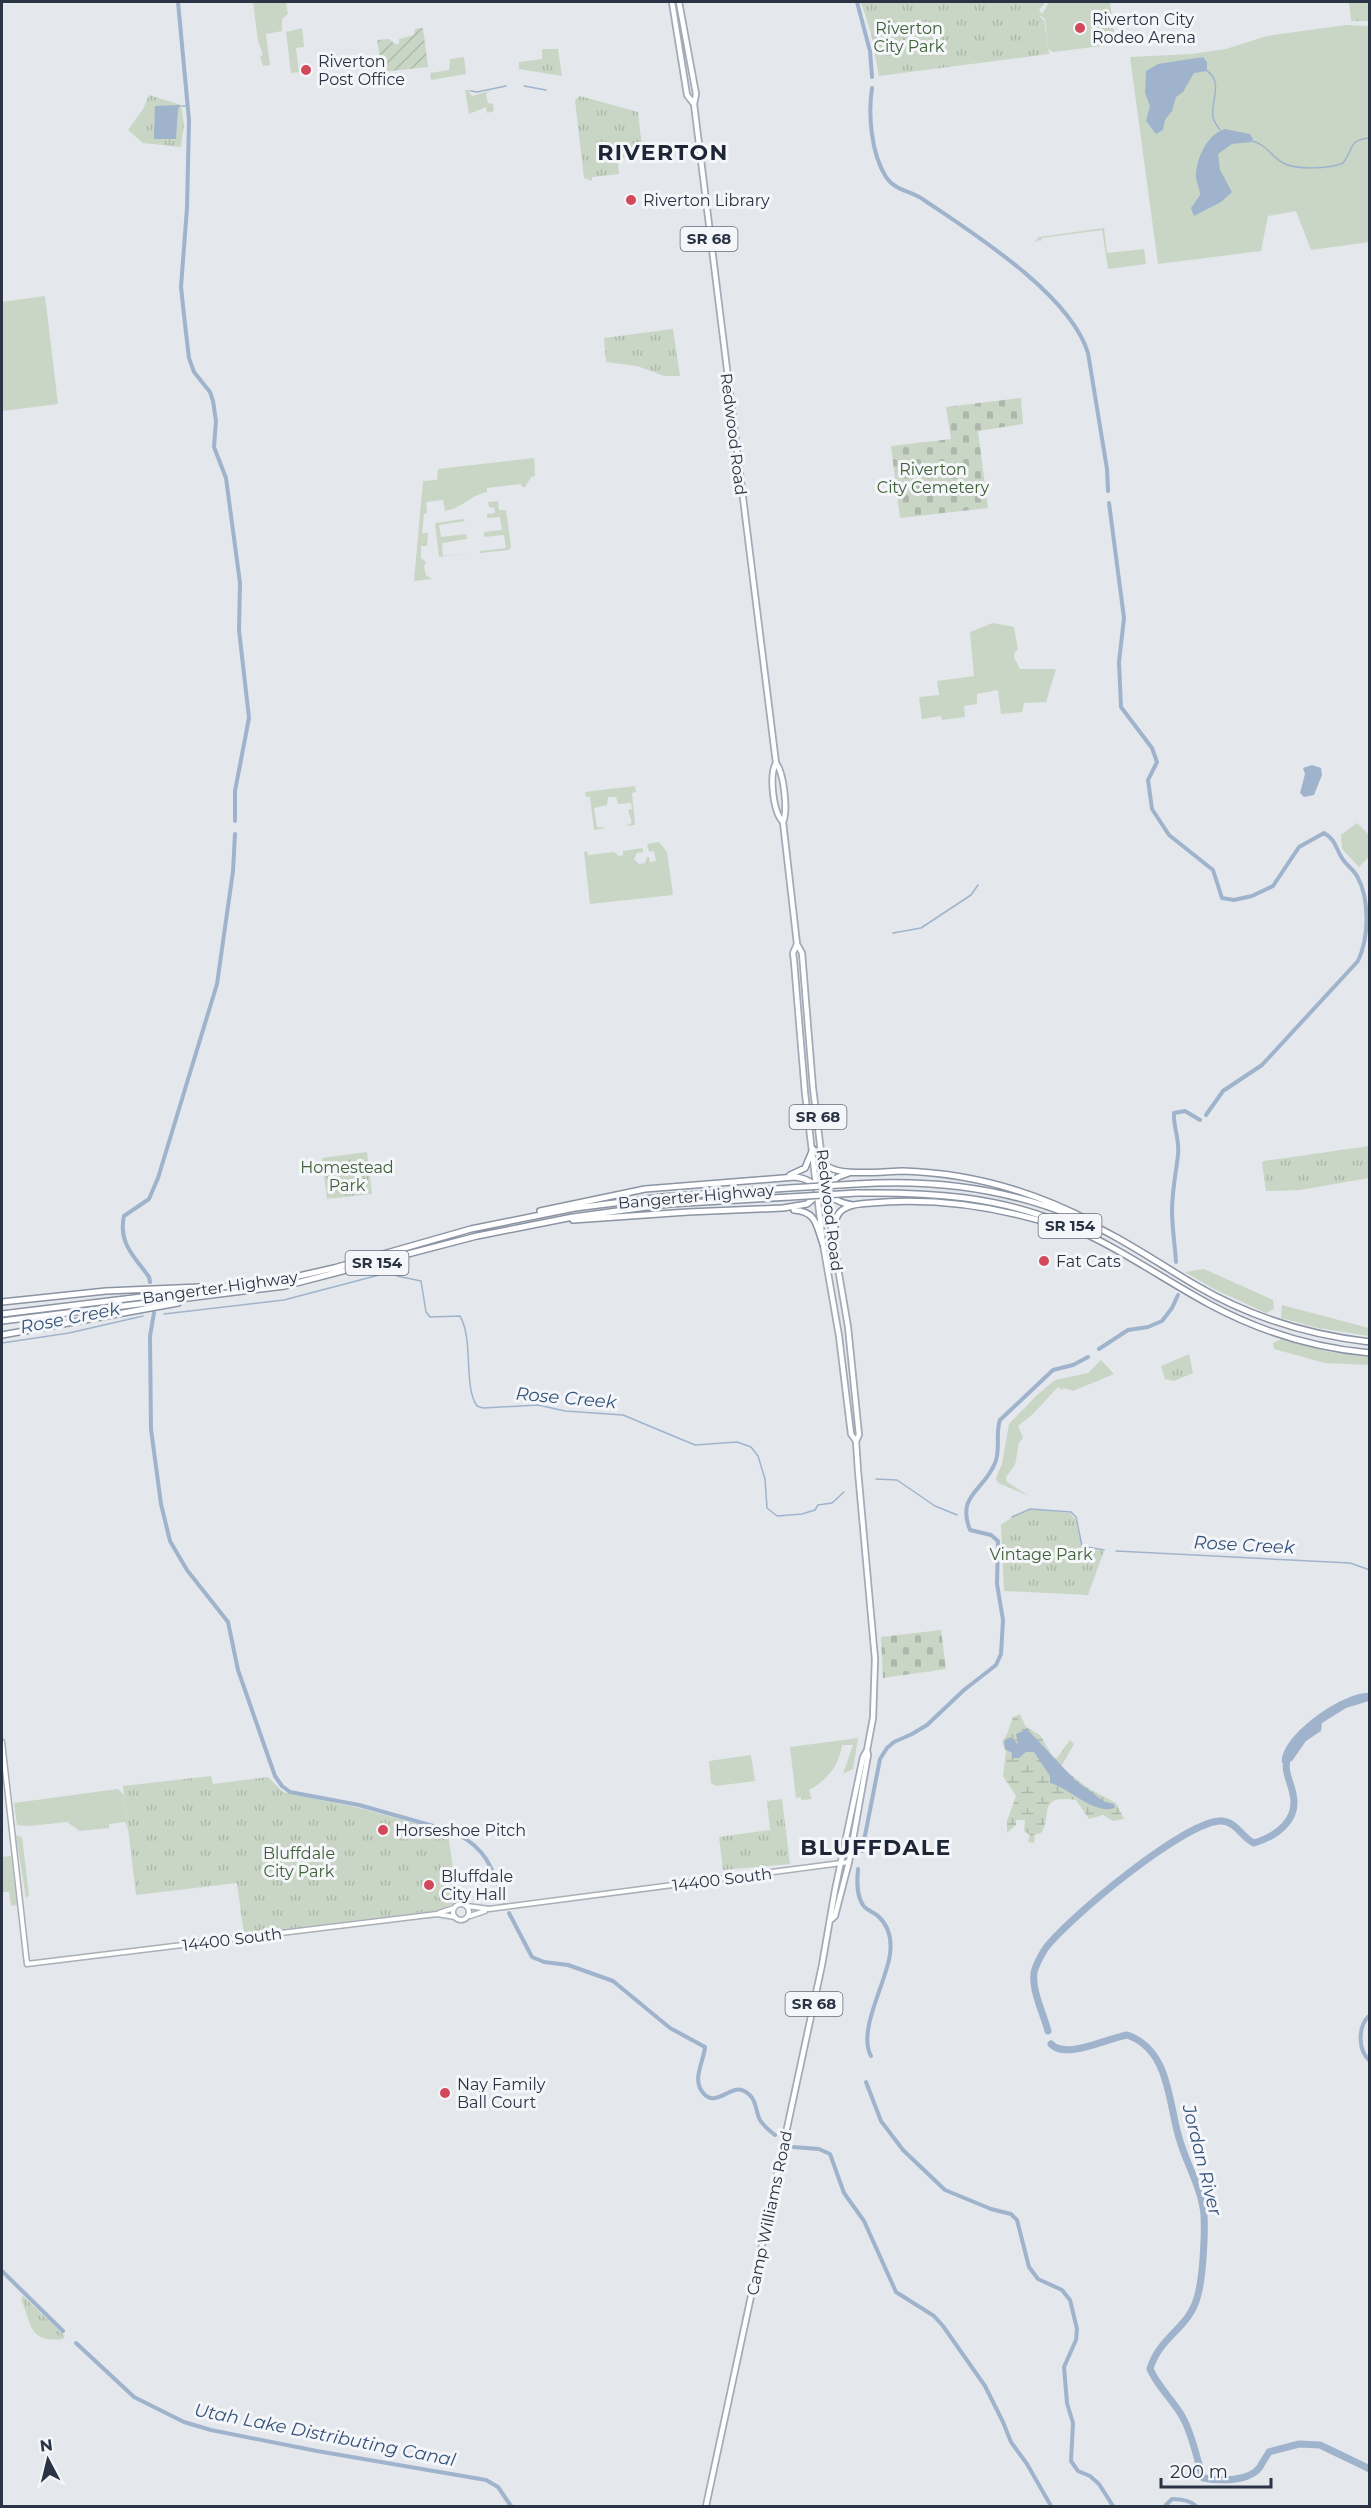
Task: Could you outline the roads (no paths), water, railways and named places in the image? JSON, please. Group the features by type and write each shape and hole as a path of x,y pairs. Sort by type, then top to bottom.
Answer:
{"highway":[{"path":"778,1178 805,1168 813,1149"},
{"path":"824,1163 830,1169 854,1172 912,1171 947,1175 1022,1190 1046,1199 1100,1226 1152,1258"},
{"path":"530,1224 803,1206 838,1177 854,1172"},
{"path":"510,1220 548,1209 631,1191 801,1178 839,1203 853,1205 919,1202 955,1204 1034,1218 1098,1239"},
{"name":"Bangerter Highway","path":"2,1314 245,1286 312,1274 455,1233 510,1220 639,1199 911,1181 993,1191 1030,1201 1071,1216 1152,1258 1214,1295 1266,1318 1330,1336 1370,1342"},
{"name":"Bangerter Highway","path":"2,1321 298,1284 451,1242 530,1224 646,1207 857,1193 930,1193 992,1202 1046,1217 1098,1239 1209,1304 1262,1328 1320,1345 1370,1353"},
{"path":"834,1243 837,1216 842,1210 853,1205"},
{"path":"783,1209 809,1213 813,1217 823,1244"},
{"path":"2,1302 106,1291 245,1286"},
{"path":"2,1335 224,1295"}],"main road":[{"name":"Redwood Road","path":"672,2 687,95 694,104"},
{"name":"Redwood Road","path":"679,2 696,94 694,104 776,763 781,770 786,816 783,822 797,944 802,952 809,1048 824,1163 823,1244 839,1336 851,1434 856,1441"},
{"name":"Redwood Road","path":"776,763 771,771 777,816 783,822"},
{"name":"Redwood Road","path":"797,944 793,953 805,1093 813,1149"},
{"name":"SR 68","path":"813,1149 822,1191"},
{"name":"Redwood Road","path":"822,1191 834,1243 852,1360 858,1435 856,1441 875,1650 873,1718"},
{"name":"Camp Williams Road","path":"706,2506 832,1919 835,1916 849,1862 873,1718"},
{"name":"14400 South","path":"2,1742 27,1964 437,1914 455,1907"},
{"name":"Camp Williams Road","path":"832,1919 830,1914 862,1757 867,1750"},
{"name":"14400 South","path":"468,1916 489,1909 849,1862"},
{"path":"460,1904 467,1906 468,1916 462,1920 455,1917 455,1907 460,1904"},
{"name":"14400 South","path":"467,1906 489,1909"},
{"name":"14400 South","path":"437,1914 455,1917"}],"water":[{"path":"1203,57 1207,62 1207,71 1194,73 1183,92 1176,97 1172,111 1165,120 1163,130 1156,134 1146,121 1150,106 1145,93 1146,71 1158,64"},
{"path":"181,105 178,109 176,139 154,139 155,106"},
{"path":"1225,129 1250,134 1253,139 1251,142 1232,144 1218,154 1220,170 1232,192 1221,202 1194,216 1191,208 1200,195 1196,176 1200,155 1213,136"},
{"path":"1312,765 1321,768 1322,775 1314,795 1304,797 1300,793 1305,774 1303,768"},
{"path":"1369,1693 1369,1701 1346,1708 1322,1723 1321,1731 1306,1741 1292,1761 1282,1763 1284,1752 1291,1740 1315,1717 1344,1699"},
{"path":"1027,1729 1075,1780 1105,1802 1114,1804 1115,1808 1098,1808 1050,1783 1050,1776 1034,1752 1026,1752 1019,1758 1012,1758 1012,1753 1005,1749 1004,1741 1010,1737 1018,1744 1016,1734"}],"waterway":[{"path":"178,2 189,120 187,208 181,287 189,358 194,372 210,392 213,401 216,421 214,447 226,478 240,583 239,630 249,718 235,791 235,821"},
{"path":"857,2 870,51 872,77"},
{"path":"1207,71 1215,81 1213,117 1220,130"},
{"path":"471,91 477,92 506,86"},
{"path":"524,86 546,90"},
{"path":"872,88 870,110 874,145 881,167 890,182 924,200 1018,267 1062,309 1078,331 1088,353 1107,469 1108,491"},
{"path":"182,106 187,106"},
{"path":"1252,141 1261,145 1283,163 1296,167 1313,168 1330,167 1343,163 1355,143 1370,138"},
{"path":"1109,503 1124,618 1119,662 1121,707 1152,748 1157,762 1148,780 1152,809 1169,835 1213,870 1222,898 1234,900 1252,896 1273,886 1299,847 1324,833 1333,841 1357,876 1366,907 1366,930 1358,961 1262,1065 1223,1091 1206,1115"},
{"path":"150,1282 149,1277 125,1242 124,1216 149,1199 158,1178 217,984 233,871 235,834"},
{"path":"893,933 921,928 971,895 978,885"},
{"path":"1176,1262 1172,1210 1178,1149 1174,1113 1185,1111 1200,1120"},
{"name":"Rose Creek","path":"164,1314 284,1300 379,1275"},
{"name":"Rose Creek","path":"397,1276 421,1281 426,1312 430,1317 460,1316 467,1337 470,1387 477,1406 483,1408 538,1405 565,1411 623,1415 695,1445 737,1442 751,1447 758,1456 765,1479 767,1508 777,1516 802,1514 815,1510 818,1505 832,1503 844,1492"},
{"path":"1099,1349 1128,1330 1148,1327 1162,1321 1178,1295"},
{"path":"154,1313 150,1336 151,1429 161,1504 170,1541 187,1570 228,1622 238,1670 275,1776 290,1792 359,1805 444,1829"},
{"name":"Rose Creek","path":"2,1343 69,1333 143,1316"},
{"path":"862,1851 880,1759 887,1748 927,1725 964,1690 996,1665 1001,1654 1003,1620 997,1584 998,1541 991,1535 970,1530 966,1509 973,1494 995,1463 1000,1420 1053,1370 1073,1365 1088,1357"},
{"name":"Rose Creek","path":"876,1479 897,1480 935,1506 957,1515"},
{"name":"Rose Creek","path":"1012,1517 1030,1509 1071,1512 1076,1517 1082,1546 1104,1550"},
{"name":"Rose Creek","path":"1116,1551 1350,1563 1370,1570"},
{"name":"Jordan River","path":"1048,2031 1038,2000 1034,1976 1038,1961 1057,1935 1129,1873 1156,1853 1205,1825 1227,1822 1254,1843 1278,1831 1293,1812 1293,1794 1286,1769 1289,1754"},
{"path":"459,1835 484,1855 504,1902"},
{"path":"858,1869 859,1897 864,1907 878,1916 885,1924 891,1943 888,1965 870,2020 868,2046 871,2056"},
{"path":"509,1913 532,1957 544,1962 568,1965 613,1981 670,2028 705,2047 698,2078 701,2090 710,2098 735,2090 748,2093 753,2099 762,2123 775,2135"},
{"path":"1370,2015 1361,2031 1363,2051 1370,2061"},
{"name":"Jordan River","path":"1051,2044 1066,2050 1076,2049 1127,2035 1141,2042 1160,2066 1166,2080 1180,2141 1203,2205 1204,2245 1201,2280 1193,2308 1160,2349 1150,2369 1186,2423 1203,2478 1218,2480 1242,2478 1260,2467"},
{"path":"866,2082 881,2121 903,2150 945,2190 991,2209 1011,2214 1017,2220 1029,2267 1038,2279 1062,2290 1070,2300 1077,2329 1076,2340 1064,2367 1067,2403 1073,2423 1071,2461 1078,2471 1090,2476 1099,2484 1113,2506"},
{"path":"793,2147 819,2149 830,2154 844,2193 864,2221 896,2292 934,2316 943,2326 985,2386 1011,2442 1027,2464 1051,2506"},
{"name":"Utah Lake Distributing Canal","path":"2,2271 63,2331"},
{"name":"Utah Lake Distributing Canal","path":"76,2343 134,2397 184,2422 211,2430 317,2451 486,2480 498,2487 511,2506"},
{"name":"Jordan River","path":"1261,2465 1269,2452 1299,2444 1320,2445 1370,2469"},
{"path":"1165,2506 1172,2499 1185,2500 1196,2506"}],"place":[{"name":"Riverton City Rodeo Arena","path":"1080,28"},
{"name":"Riverton Post Office","path":"306,70"},
{"name":"Riverton Library","path":"631,200"},
{"name":"Fat Cats","path":"1044,1261"},
{"name":"Horseshoe Pitch","path":"383,1830"},
{"name":"Bluffdale City Hall","path":"429,1885"},
{"name":"Nay Family Ball Court","path":"445,2093"}],"district":[{"name":"RIVERTON","path":"663,152"},
{"name":"BLUFFDALE","path":"876,1847"}],"park label":[{"name":"Riverton City Park","path":"909,37"},
{"name":"Riverton City Cemetery","path":"933,478"},
{"name":"Homestead Park","path":"347,1176"},
{"name":"Vintage Park","path":"1041,1554"},
{"name":"Bluffdale City Park","path":"299,1862"}]}
